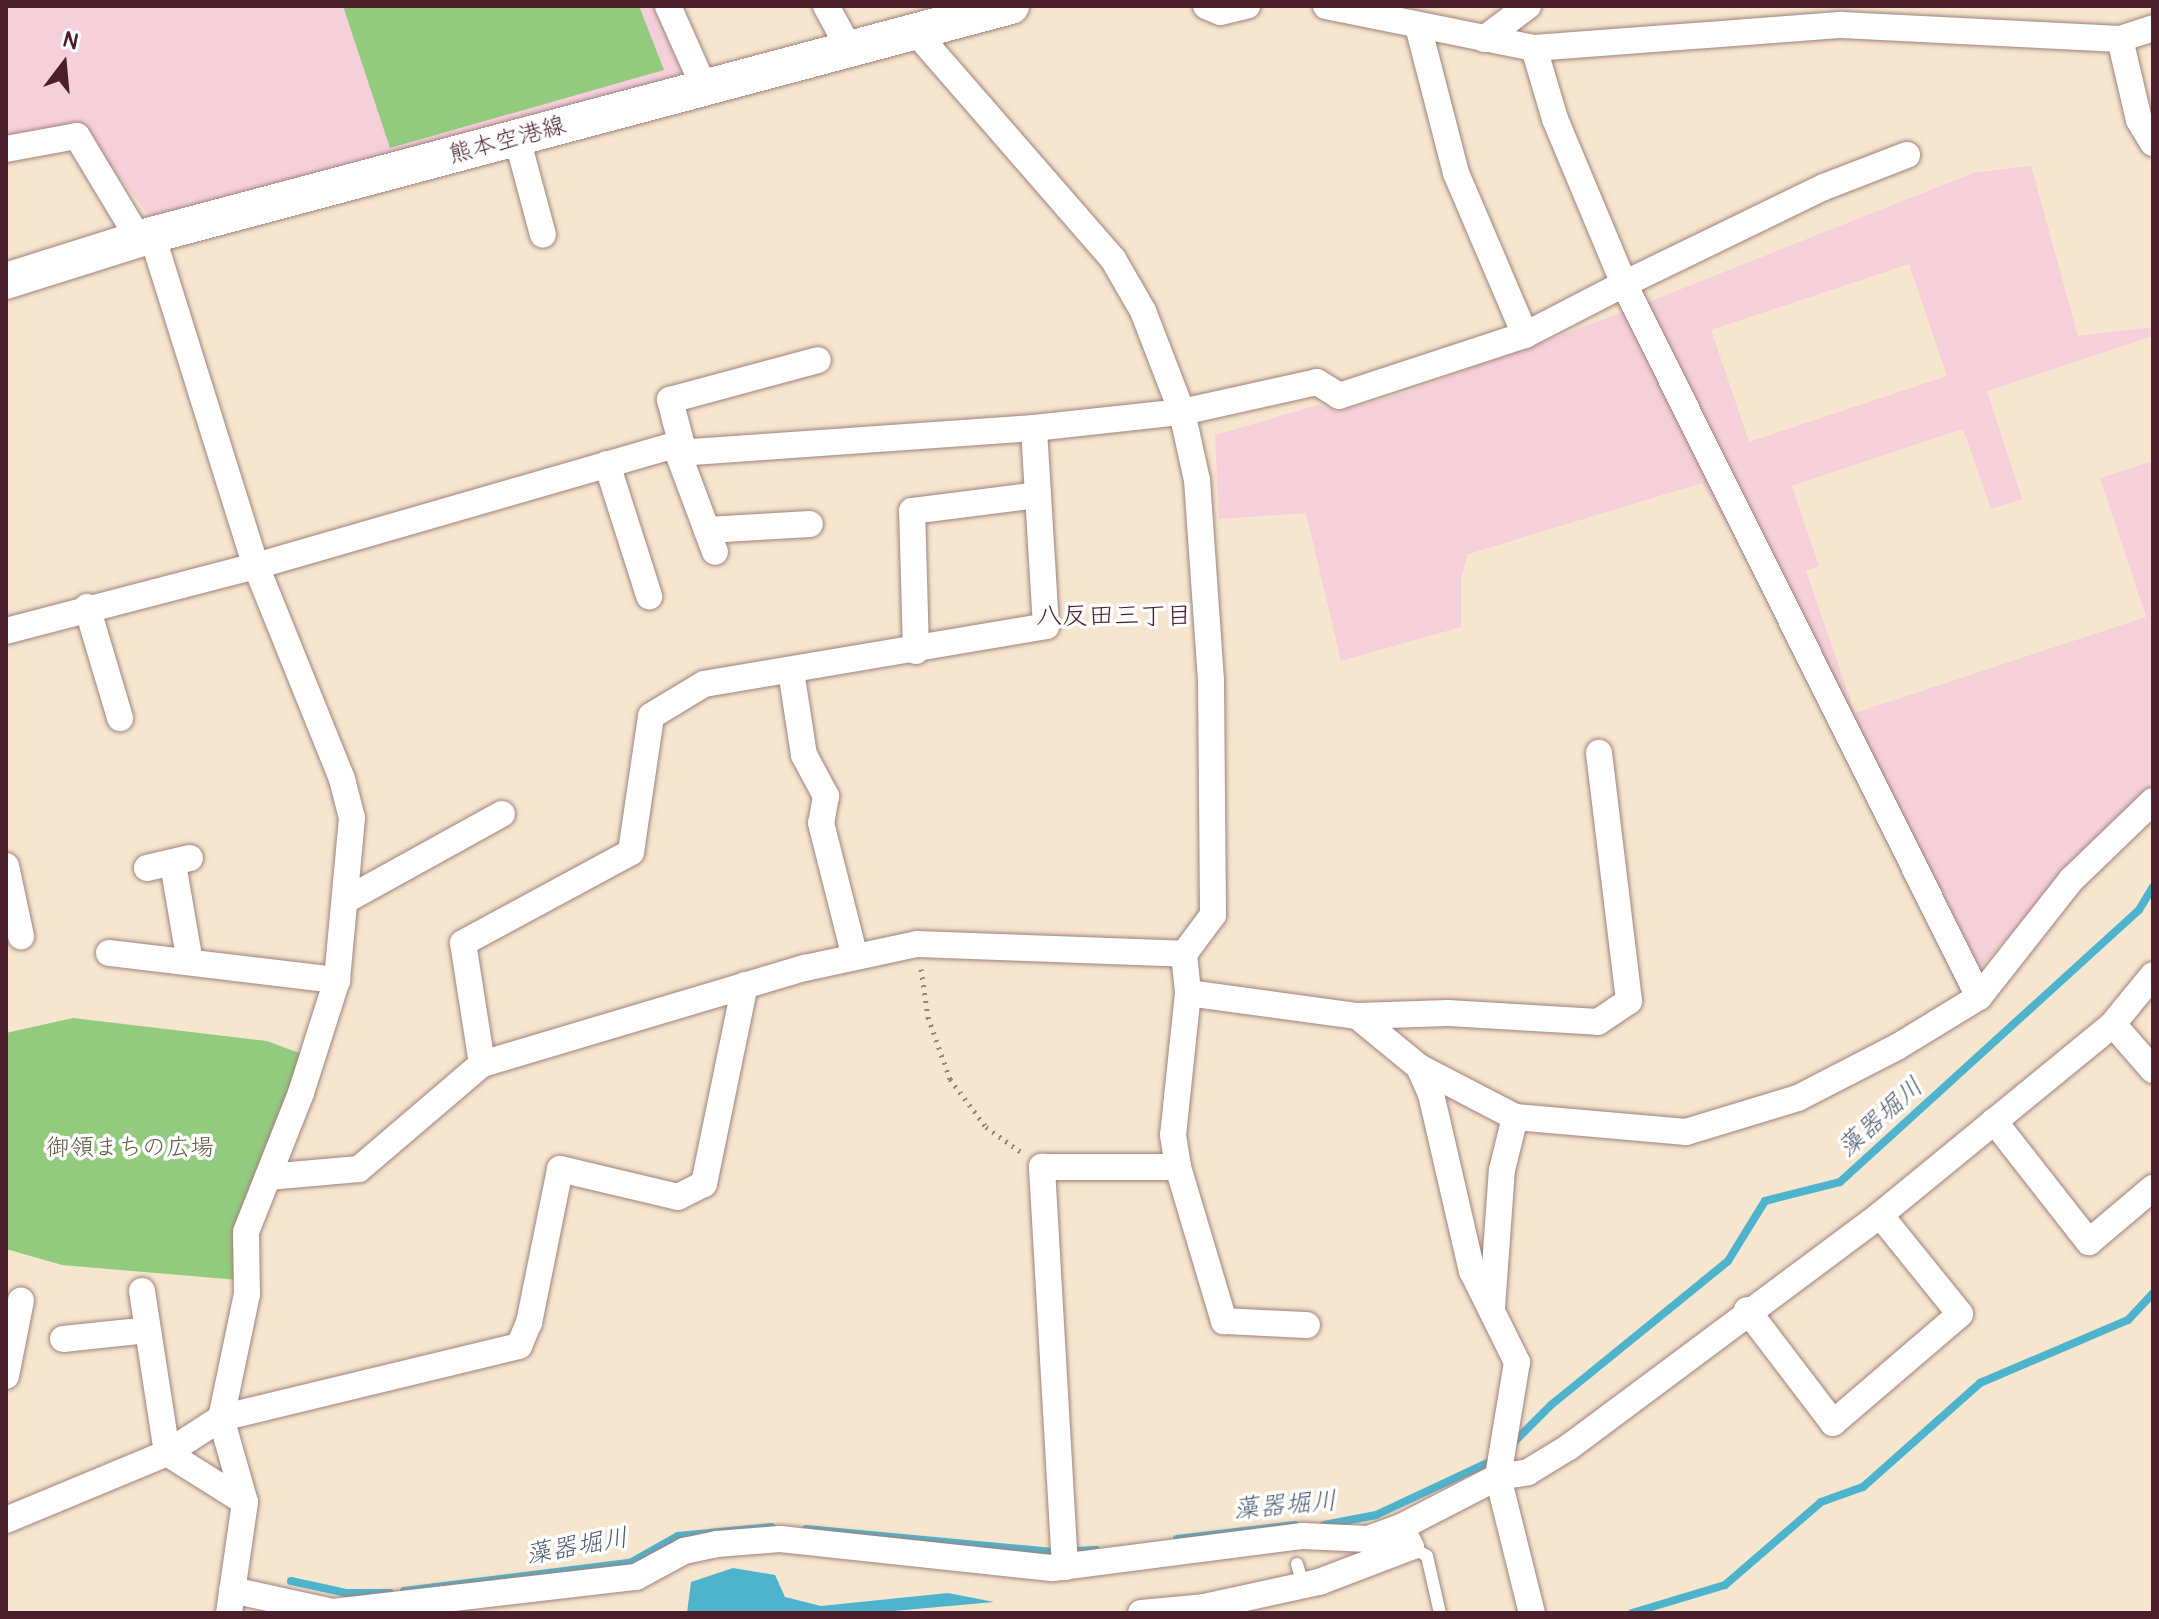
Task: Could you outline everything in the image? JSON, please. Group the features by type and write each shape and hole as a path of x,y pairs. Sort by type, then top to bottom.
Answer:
{"main road":[{"name":"熊本空港線","path":"6,281 146,237 913,29 1011,6"}],"street":[{"path":"668,6 704,87"},
{"path":"826,6 849,48"},
{"path":"1206,6 1220,12 1247,6"},
{"path":"1326,6 1534,48 1932,16 2120,39 2153,28"},
{"path":"1484,39 1528,6"},
{"path":"1418,26 1456,173 1525,335"},
{"path":"913,29 1113,259 1143,311 1182,412 1197,480 1211,681 1213,915 1184,954 1188,993 1173,1135 1178,1167 1224,1321 1307,1325"},
{"path":"2120,39 2139,120 2153,143"},
{"path":"1534,48 1555,119 1624,284 1979,997"},
{"path":"6,149 77,136 146,237 256,566 348,799 352,818 337,980 246,1232 247,1294 221,1418 245,1502 231,1602 333,1612 394,1608 464,1594 636,1577 684,1551 780,1539 1065,1567 1303,1536 1406,1537"},
{"path":"517,138 543,235"},
{"path":"6,631 87,607 256,566 678,445 692,452 1034,428 1182,412 1317,382 1339,396 1525,335 1824,187 1907,155"},
{"path":"810,524 711,541 678,445 670,400 818,360"},
{"path":"482,1064 463,943 631,852 651,716 704,684 916,651 1046,626 1034,428"},
{"path":"607,464 649,596"},
{"path":"916,651 912,511 1038,495"},
{"path":"87,607 120,718"},
{"path":"791,671 804,755 826,796 821,823 855,957"},
{"path":"1188,993 1357,1016 1448,1013 1598,1022 1629,1001 1599,753"},
{"path":"1357,1016 1419,1067 1515,1117 1686,1132 1798,1098 1897,1047 1979,997 2071,880 2153,801"},
{"path":"346,900 502,814"},
{"path":"147,868 182,861 190,962"},
{"path":"6,866 21,936"},
{"path":"268,1177 359,1169 482,1064 745,985 855,957 917,944 1184,954"},
{"path":"109,953 337,980"},
{"path":"1141,1613 1204,1607 1406,1537 1498,1477 1528,1472 1569,1447 1747,1310 1880,1215 2113,1024 2153,975"},
{"path":"6,1520 167,1453 221,1418 519,1346 529,1323 560,1169 678,1197 704,1184 745,985"},
{"path":"2113,1024 2153,1070"},
{"path":"1419,1067 1431,1094 1472,1271 1517,1362 1498,1477 1532,1613"},
{"path":"1492,1311 1502,1170 1515,1117"},
{"path":"1994,1121 2089,1242 2153,1188"},
{"path":"1065,1567 1042,1167 1178,1167"},
{"path":"1747,1310 1833,1423 1960,1314 1880,1215"},
{"path":"142,1291 167,1453 245,1502"},
{"path":"6,1376 21,1300"},
{"path":"63,1339 148,1330"}],"lane":[{"path":"1406,1537 1427,1556 1440,1613"}],"path":[{"path":"917,944 928,1017 950,1079 986,1127 1042,1167"}],"shaded area":[{"path":"6,6 656,6 687,78 153,221 81,126 6,138"},
{"path":"2031,166 2078,336 2153,327 2153,336 1987,391 2022,499 1991,509 1963,429 1792,486 1819,566 1806,571 1855,713 2146,617 2100,478 2153,461 2153,786 2099,835 1959,991 1852,756 1776,606 1702,483 1468,554 1461,578 1461,627 1341,661 1306,513 1219,519 1215,435 1318,405 1338,412 1407,392 1626,311 1973,173","holes":["1909,264 1947,376 1749,442 1711,330"]}],"green space":[{"path":"343,6 639,6 664,70 390,148"},
{"name":"御領まちの広場","path":"73,1018 267,1041 302,1054 238,1280 62,1265 6,1249 6,1033"}],"water":[{"path":"733,1568 775,1575 785,1597 821,1606 948,1593 994,1602 871,1613 687,1613 691,1582"}],"waterway":[{"name":"藻器堀川","path":"1514,1442 1551,1405 1728,1261 1765,1201 1840,1182 2139,910 2153,887"},
{"path":"1632,1613 1725,1585 1821,1502 1863,1487 1980,1383 2128,1320 2153,1293"},
{"name":"藻器堀川","path":"1324,1525 1376,1515 1487,1463"},
{"name":"藻器堀川","path":"1177,1539 1295,1525"},
{"name":"藻器堀川","path":"404,1591 630,1563 678,1536 772,1527"},
{"name":"藻器堀川","path":"806,1529 1056,1552"},
{"name":"藻器堀川","path":"1077,1551 1096,1550"},
{"name":"藻器堀川","path":"291,1581 346,1593 390,1593"}],"district":[{"name":"八反田三丁目","path":"1114,617"}]}
